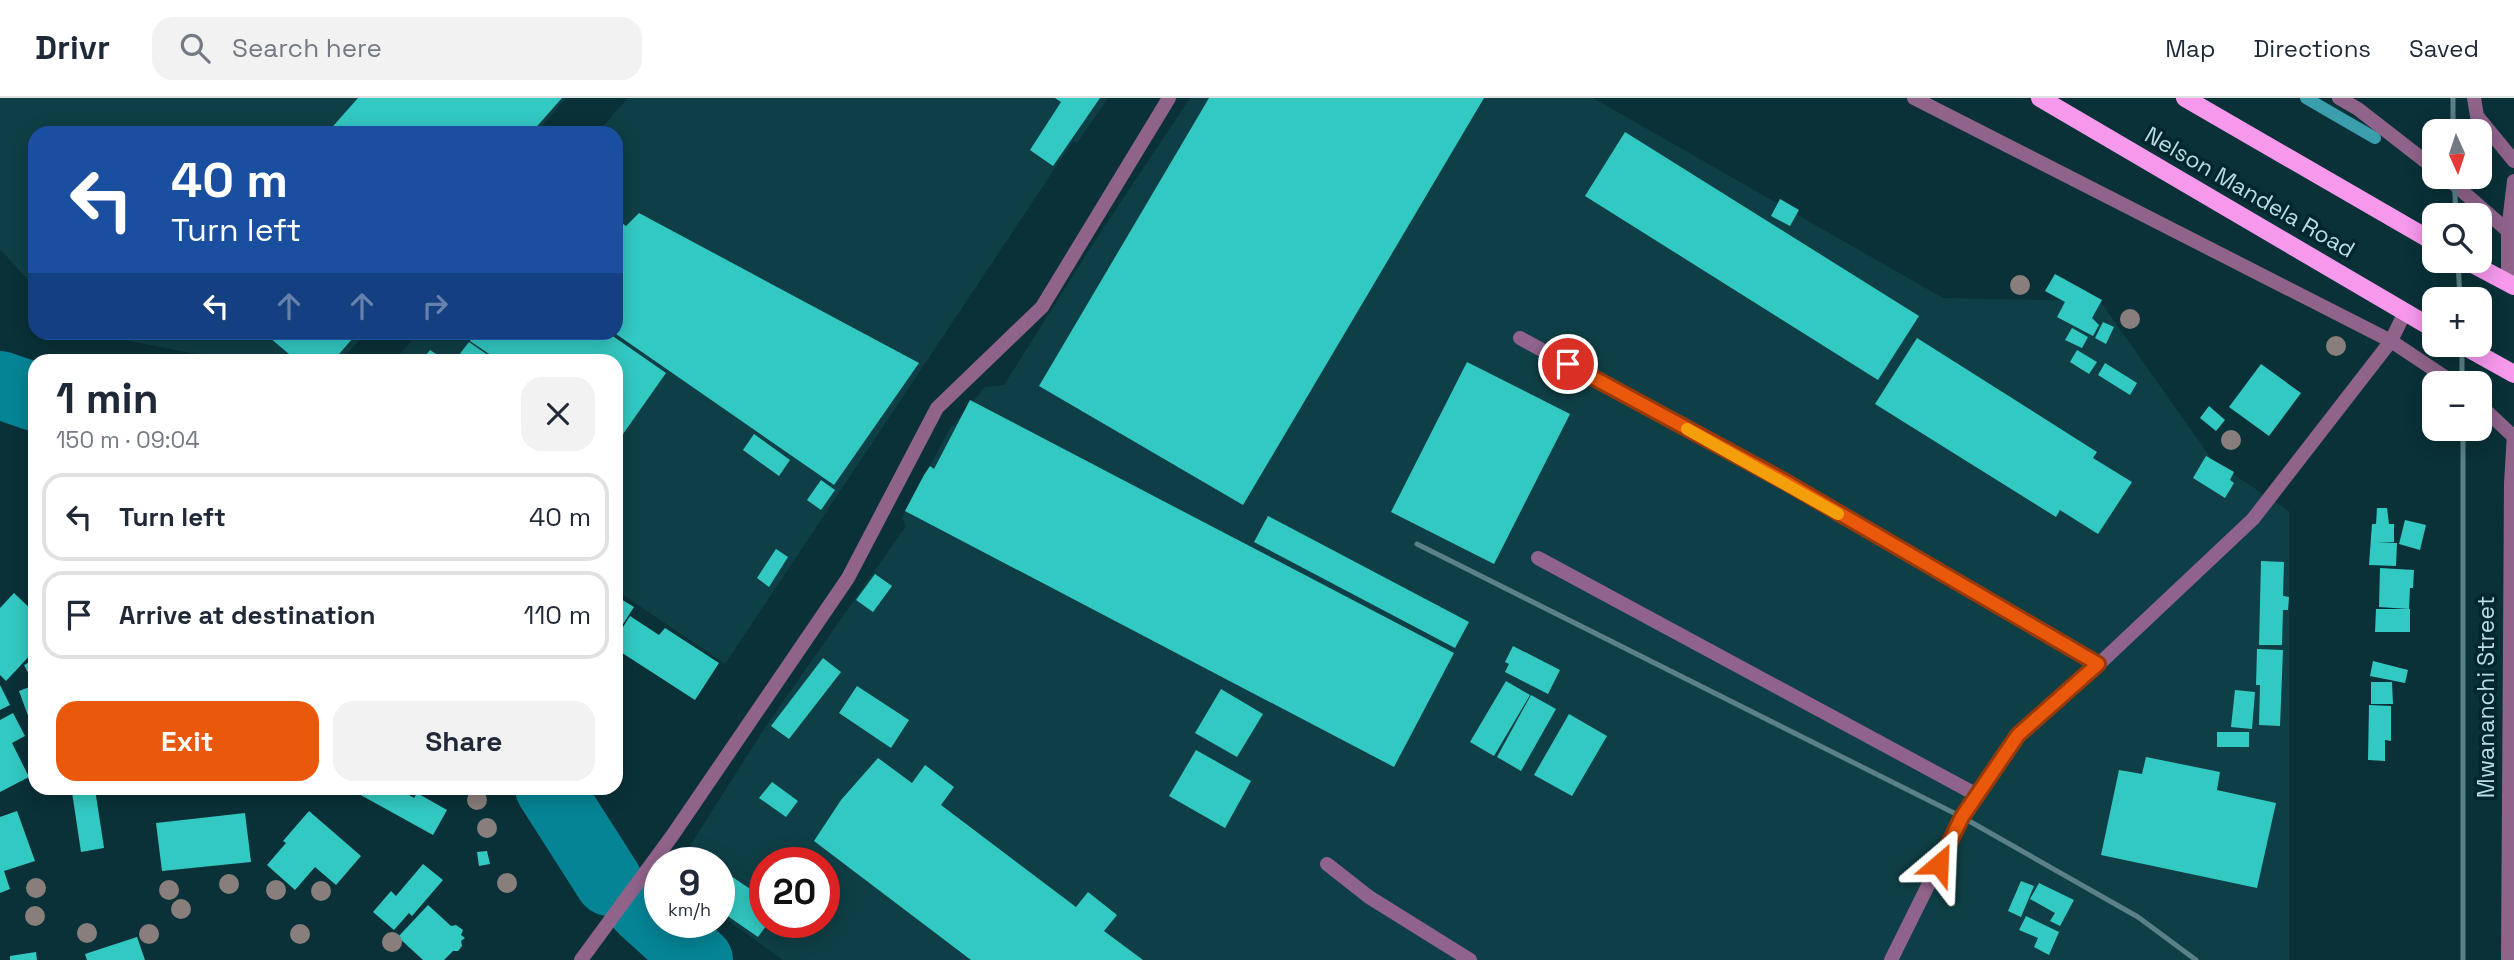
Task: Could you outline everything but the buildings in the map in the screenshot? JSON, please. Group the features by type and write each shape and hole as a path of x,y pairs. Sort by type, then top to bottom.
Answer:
{"main road":[{"name":"Nelson Mandela Road","path":"2040,98 2422,322"},
{"path":"2185,98 2422,235"},
{"path":"2490,273 2511,284"},
{"path":"2484,357 2514,374"}],"street":[{"path":"581,960 672,836 848,578 937,408 1042,307 1169,98"},
{"path":"1914,98 2391,341 2436,371"},
{"path":"2339,98 2358,109 2422,159"},
{"path":"2474,98 2477,116 2514,161"},
{"path":"2511,284 2508,231 2514,181"},
{"path":"2460,189 2508,231"},
{"path":"1893,959 1962,817 2018,735 2253,519 2391,341 2405,312"},
{"path":"1520,338 1784,481 2098,664"},
{"path":"2492,416 2514,436"},
{"name":"Mwananchi Street","path":"2508,960 2511,483 2514,436"},
{"path":"1538,558 1978,795"},
{"path":"1327,864 1368,897 1470,960"}],"shaded area":[{"path":"0,98 566,98 542,126 28,126 28,280 0,249"},
{"path":"628,98 1108,98 1077,143 1073,141 725,664 623,595 623,354 400,354 413,340 623,340 623,126 603,126"},
{"path":"1190,98 1593,98 1943,298 2100,301 2213,461 2289,511 2289,960 783,960 752,938 840,938 840,847 749,847 749,936 735,926 735,847 689,847 766,726 906,526 902,518 949,430 985,387 1004,385"},
{"path":"125,340 359,340 347,354 196,354"}],"waterway":[{"path":"2306,98 2375,138"},
{"path":"0,385 28,395"},
{"path":"553,795 609,882"},
{"path":"642,909 699,960"}],"railway":[{"path":"2453,98 2453,119"},
{"path":"2455,189 2455,203"},
{"path":"2459,273 2459,287"},
{"path":"2462,357 2462,371"},
{"path":"2463,441 2463,960"},
{"path":"1417,544 1962,817 2138,917 2196,960"}],"slow traffic":[{"path":"1687,429 1784,481 1838,514"}],"route":[{"path":"1568,364 1784,481 2098,664 2018,735 1962,817 1939,864"}]}
